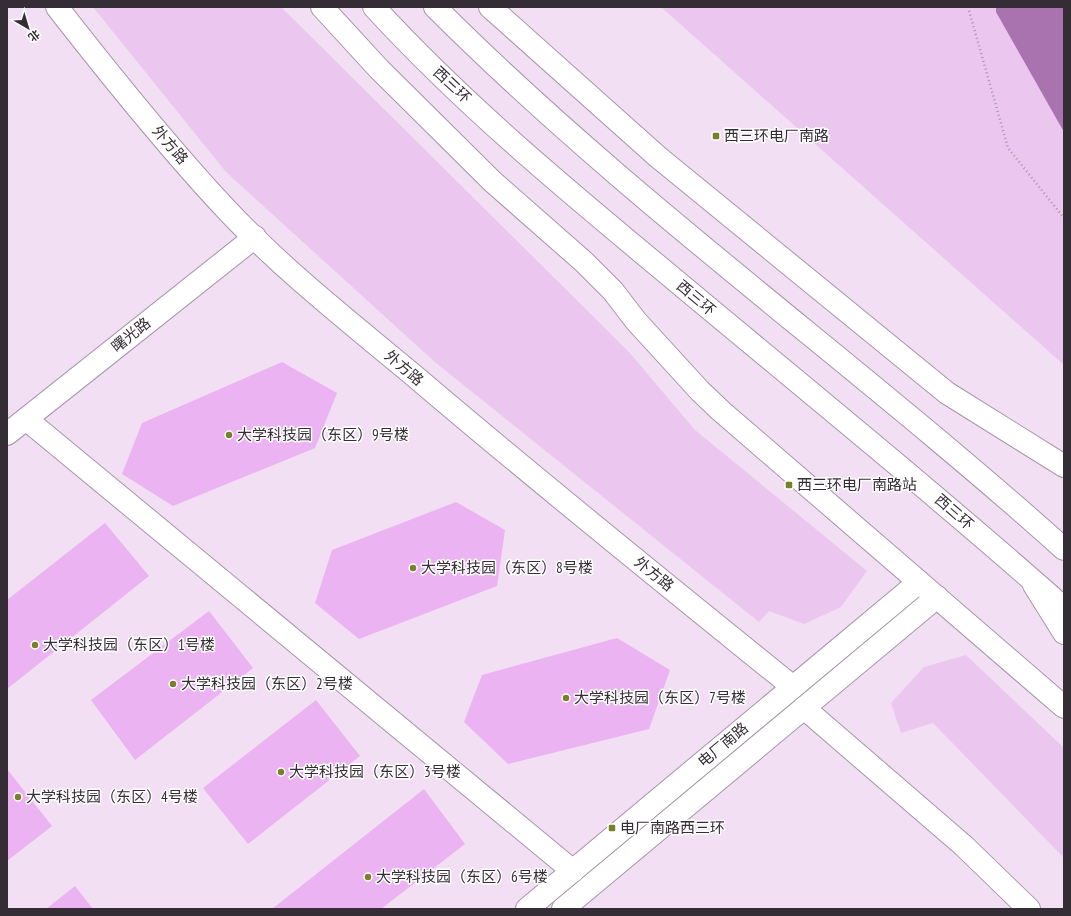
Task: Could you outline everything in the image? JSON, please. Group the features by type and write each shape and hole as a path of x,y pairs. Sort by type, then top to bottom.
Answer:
{"main road":[{"name":"外方路","path":"57,7 99,61 161,134 226,208 255,237 314,291 499,449 793,687"},
{"path":"322,7 352,41 493,182 613,291 636,321 700,391 1064,707"},
{"path":"342,7 352,41"},
{"name":"西三环","path":"374,7 438,72 524,152 867,439 1064,608"},
{"path":"435,7 553,120 902,410 1062,547"},
{"path":"490,7 658,157 947,393 1064,466"},
{"name":"曙光路","path":"7,434 255,237"},
{"path":"26,419 573,871"},
{"name":"西三环","path":"1029,577 1064,633"},
{"name":"电厂南路","path":"527,909 919,582"},
{"name":"电厂南路","path":"563,909 937,597"},
{"path":"804,708 964,846 1029,909"}],"path":[{"path":"968,7 1008,148 1064,218"}],"shaded area":[{"path":"93,7 281,7 629,352 695,430 867,571 841,607 804,624 769,611 759,622 436,363 226,172"},
{"path":"661,7 1064,7 1064,365"},
{"path":"996,7 1064,7 1064,132 996,12"},
{"path":"966,655 1064,748 1064,858 933,723 901,733 891,703 924,667"}],"building":[{"name":"大学科技园（东区）9号楼","path":"282,362 337,393 315,448 173,506 122,474 142,423"},
{"name":"大学科技园（东区）8号楼","path":"456,502 505,530 497,586 359,639 315,603 332,550"},
{"name":"大学科技园（东区）1号楼","path":"105,523 149,576 7,689 7,600"},
{"name":"大学科技园（东区）2号楼","path":"209,611 253,668 135,760 91,700"},
{"name":"大学科技园（东区）7号楼","path":"617,638 670,670 649,729 508,764 464,722 482,675"},
{"name":"大学科技园（东区）3号楼","path":"316,700 360,756 248,844 203,788"},
{"name":"大学科技园（东区）4号楼","path":"7,769 52,826 7,861"},
{"name":"大学科技园（东区）6号楼","path":"424,789 465,844 381,909 272,909"},
{"path":"75,886 93,909 46,909"}],"place":[{"name":"西三环电厂南路","path":"716,136"},
{"name":"大学科技园（东区）9号楼","path":"229,435"},
{"name":"西三环电厂南路站","path":"789,485"},
{"name":"大学科技园（东区）8号楼","path":"413,568"},
{"name":"大学科技园（东区）1号楼","path":"35,645"},
{"name":"大学科技园（东区）2号楼","path":"173,684"},
{"name":"大学科技园（东区）7号楼","path":"566,698"},
{"name":"大学科技园（东区）3号楼","path":"281,772"},
{"name":"大学科技园（东区）4号楼","path":"18,797"},
{"name":"电厂南路西三环","path":"612,828"},
{"name":"大学科技园（东区）6号楼","path":"368,877"}]}
